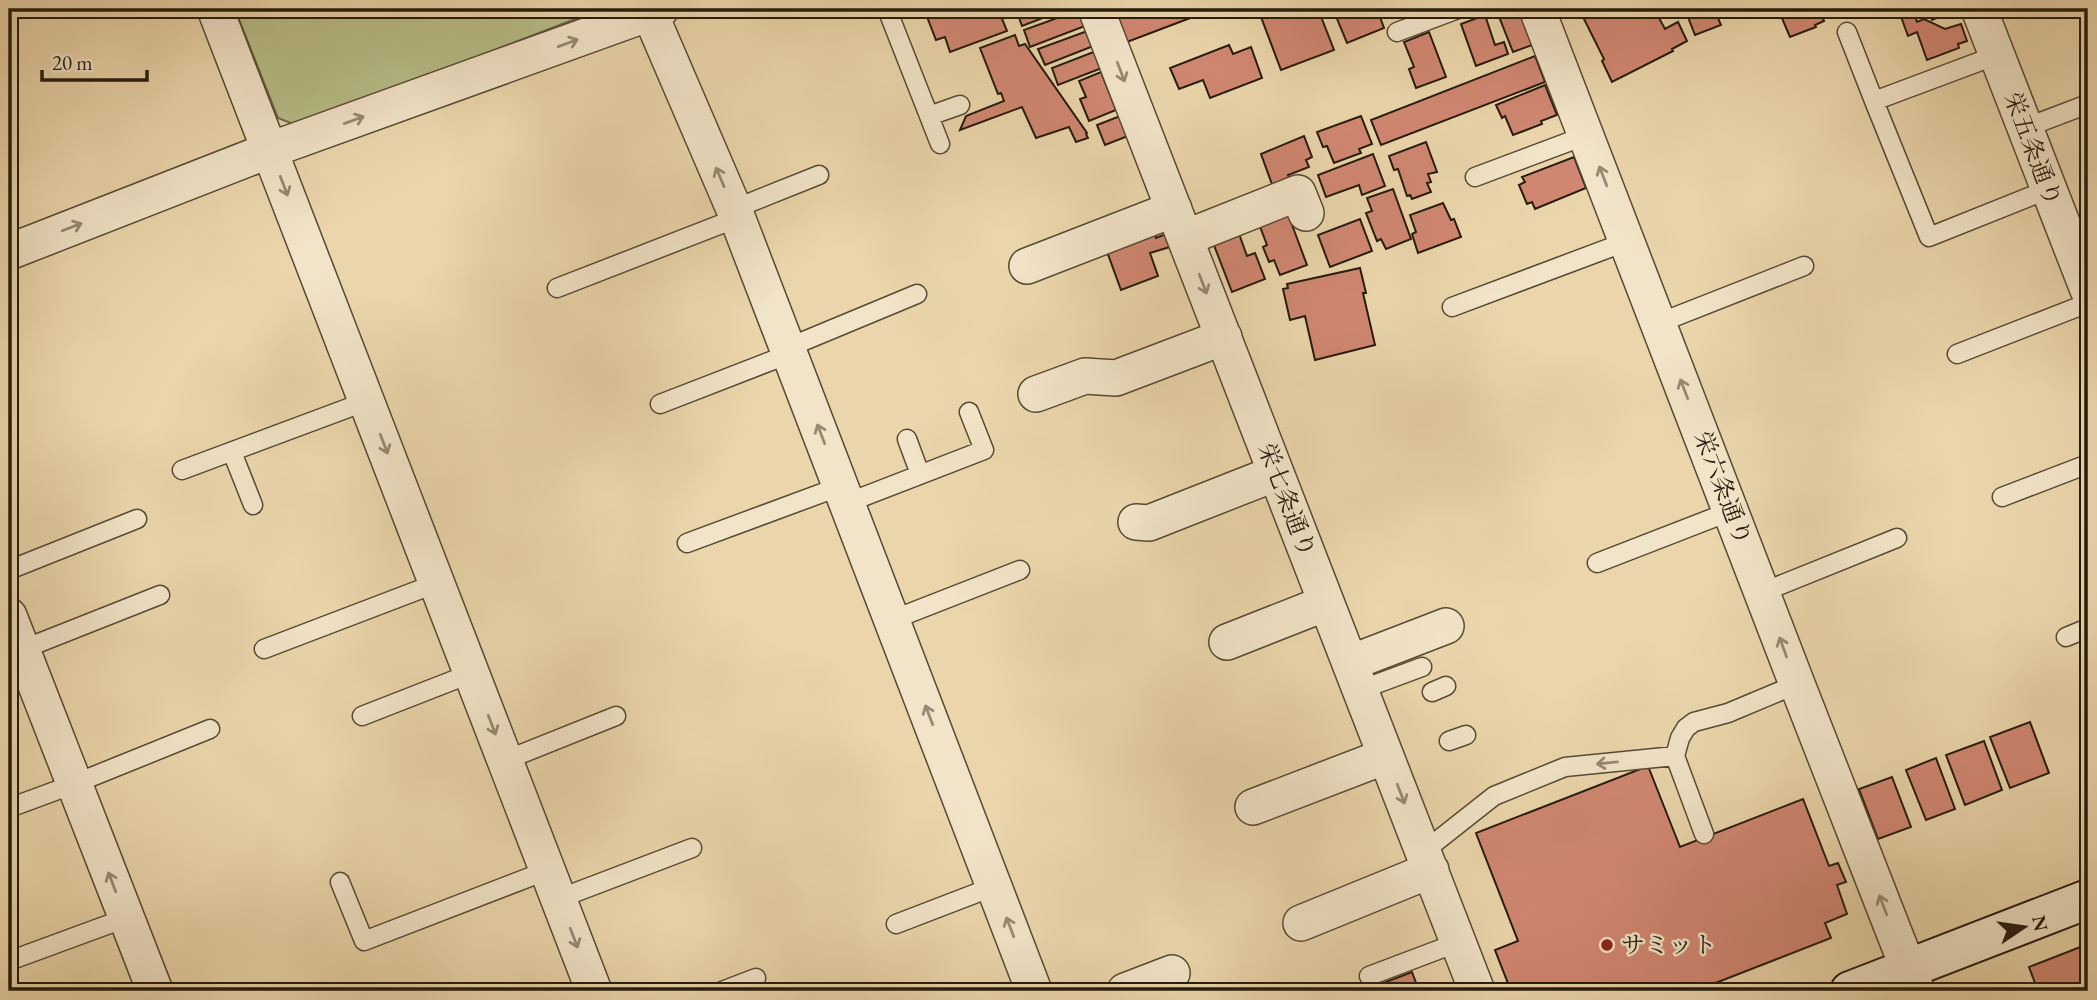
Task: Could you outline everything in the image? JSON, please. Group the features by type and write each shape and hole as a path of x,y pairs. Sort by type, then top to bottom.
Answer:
{"street":[{"path":"215,9 594,991"},
{"name":"栄七条通り","path":"1096,9 1168,168 1179,223 1477,991"},
{"name":"栄六条通り","path":"1538,9 1912,980"},
{"name":"栄五条通り","path":"1979,9 2088,288"},
{"path":"9,252 270,150 653,10 735,214 1034,991"},
{"path":"1027,265 1298,193 1306,214"},
{"path":"1036,394 1085,376 1116,378 1224,337"},
{"path":"1136,522 1149,523 1276,473"},
{"path":"1227,642 1326,603"},
{"path":"9,616 15,652 74,784 155,991"},
{"path":"1355,677 1446,626"},
{"path":"1253,807 1386,756"},
{"path":"1301,923 1427,861"},
{"path":"1850,991 1912,980 2088,899"},
{"path":"1125,991 1172,973"}],"lane":[{"path":"887,9 940,145"},
{"path":"1396,32 1458,9"},
{"path":"1847,32 1928,237 2049,189"},
{"path":"1874,101 1997,55"},
{"path":"2025,128 2088,104"},
{"path":"929,116 960,105"},
{"path":"1475,177 1587,135"},
{"path":"557,288 735,214 819,175"},
{"path":"1452,307 1628,241"},
{"path":"1659,323 1804,266"},
{"path":"660,404 917,294"},
{"path":"1957,354 2088,303"},
{"path":"182,470 367,401"},
{"path":"687,543 920,474 984,450 969,412"},
{"path":"907,439 920,474"},
{"path":"232,452 253,505"},
{"path":"2002,497 2088,464"},
{"path":"1597,563 1731,511"},
{"path":"9,570 137,519"},
{"path":"1763,592 1896,538"},
{"path":"892,620 1020,570"},
{"path":"264,649 437,583"},
{"path":"15,652 160,595"},
{"path":"2066,637 2088,628"},
{"path":"1355,677 1422,667"},
{"path":"362,716 472,673"},
{"path":"1704,834 1675,756 1686,728 1694,722 1728,713 1797,684"},
{"path":"506,760 616,716"},
{"path":"9,808 210,729"},
{"path":"1427,861 1494,796 1565,767 1675,756"},
{"path":"340,882 364,940 553,884 692,848"},
{"path":"896,924 995,886"},
{"path":"9,961 126,918"},
{"path":"1369,976 1459,942"},
{"path":"722,991 756,978"}],"green space":[{"path":"235,9 601,9 298,126 278,118"}],"building":[{"path":"924,9 998,9 1007,31 950,52 945,37 936,40"},
{"path":"1016,9 1054,9 1056,13 1022,26"},
{"path":"1114,9 1214,9 1127,42"},
{"path":"1258,9 1318,9 1334,50 1281,70"},
{"path":"1333,9 1377,9 1384,28 1347,43"},
{"path":"1386,9 1408,9 1389,16"},
{"path":"1496,9 1522,9 1535,44 1513,52"},
{"path":"1605,9 1654,9 1665,29 1678,22 1687,41 1612,82 1584,19"},
{"path":"1714,9 1721,25 1695,35 1686,12"},
{"path":"1778,9 1835,11 1822,16 1824,21 1815,25 1816,27 1790,37"},
{"path":"1929,9 1961,9 1932,20"},
{"path":"1079,10 1085,26 1030,47 1024,30"},
{"path":"1899,11 1913,11 1917,22 1924,19 1945,29 1961,24 1967,41 1958,44 1959,48 1927,60 1917,32 1908,36"},
{"path":"1485,15 1495,45 1504,42 1508,54 1476,66 1461,24"},
{"path":"1090,30 1096,45 1045,65 1038,49"},
{"path":"1429,32 1446,77 1416,88 1409,69 1414,67 1404,42"},
{"path":"1015,35 1019,46 1025,44 1088,138 1076,142 1069,127 1036,138 1022,107 960,130 966,116 1004,101 1001,93 998,94 980,48"},
{"path":"1229,45 1233,54 1251,47 1262,78 1210,98 1203,80 1179,89 1170,68"},
{"path":"1096,51 1102,68 1058,85 1052,68"},
{"path":"1535,56 1545,82 1381,145 1371,120"},
{"path":"1101,72 1116,110 1089,121 1080,99 1086,97 1079,81"},
{"path":"1545,85 1557,115 1513,135 1505,116 1502,118 1496,105"},
{"path":"1120,116 1128,136 1105,145 1097,125"},
{"path":"1361,116 1372,144 1359,149 1361,153 1334,163 1317,132"},
{"path":"1304,136 1312,157 1306,160 1309,167 1288,175 1290,180 1273,187 1261,154"},
{"path":"1426,142 1437,172 1428,174 1431,182 1427,183 1431,192 1412,199 1410,195 1407,196 1398,169 1394,170 1389,156"},
{"path":"1373,154 1385,186 1362,195 1359,185 1326,197 1318,175"},
{"path":"1574,157 1586,188 1535,209 1532,202 1527,204 1519,185 1525,182 1522,177"},
{"path":"1393,189 1411,239 1386,249 1381,239 1377,241 1366,213 1372,211 1367,198"},
{"path":"1443,203 1451,220 1454,219 1461,237 1418,253 1412,234 1416,232 1410,215"},
{"path":"1288,214 1307,265 1280,275 1274,260 1269,262 1263,247 1267,245 1259,224"},
{"path":"1360,219 1372,251 1330,267 1318,235"},
{"path":"1154,231 1156,238 1169,233 1173,246 1150,253 1158,276 1121,290 1106,249"},
{"path":"1238,231 1247,256 1255,253 1265,279 1232,292 1212,240"},
{"path":"1360,268 1375,345 1315,360 1305,316 1290,320 1283,289 1288,288 1287,284"},
{"path":"2030,722 2049,773 2010,788 1990,737"},
{"path":"1984,741 2002,790 1965,805 1946,755"},
{"path":"1936,758 1955,809 1926,820 1906,770"},
{"path":"1648,766 1680,847 1803,799 1829,866 1838,863 1846,882 1837,885 1847,914 1825,923 1831,938 1695,991 1511,991 1495,950 1518,941 1476,833"},
{"path":"1892,777 1911,827 1878,839 1859,789"},
{"path":"2088,944 2088,991 2038,991 2029,967"},
{"path":"1412,972 1419,991 1380,991 1378,985"}],"place":[{"name":"サミット","path":"1607,945"}]}
